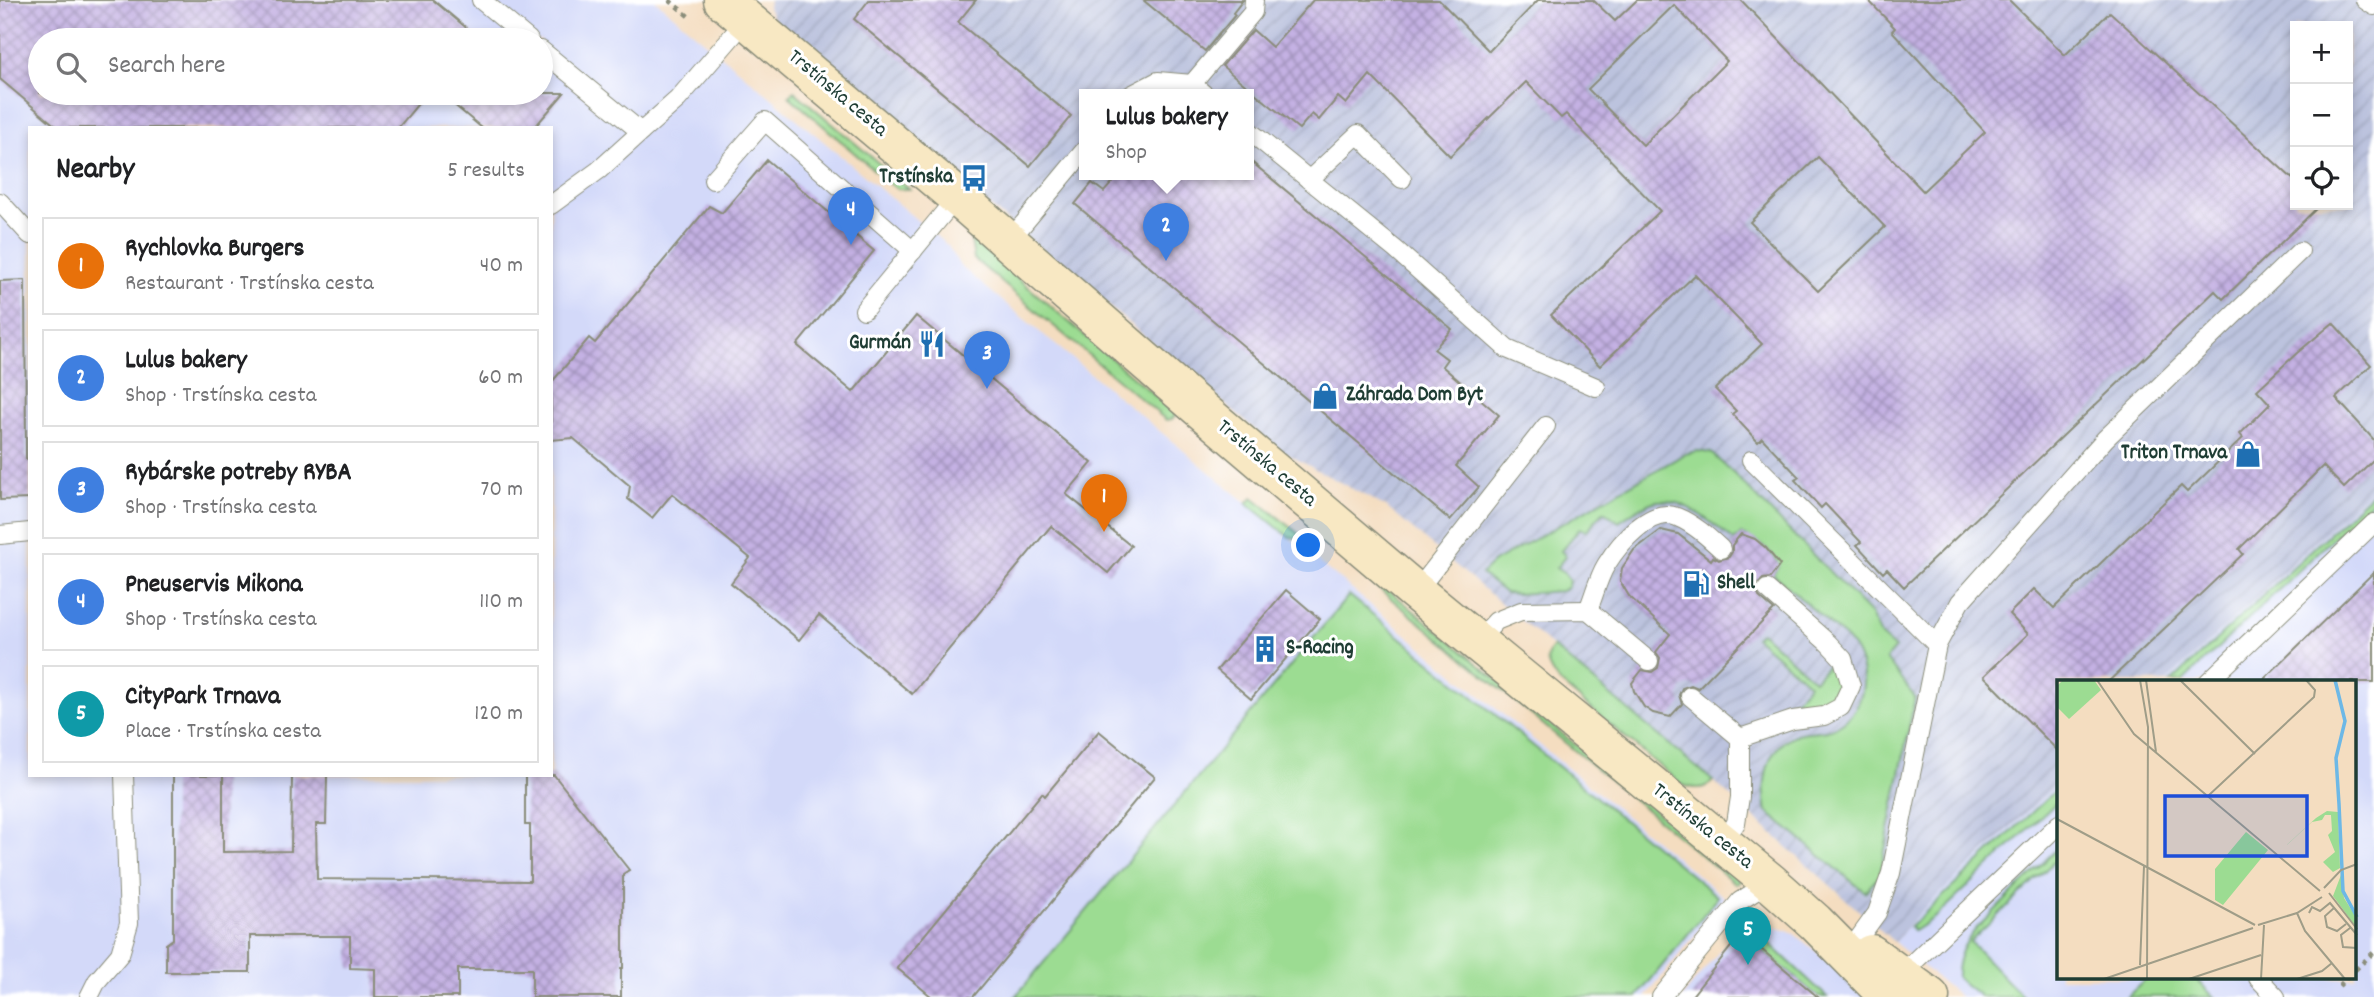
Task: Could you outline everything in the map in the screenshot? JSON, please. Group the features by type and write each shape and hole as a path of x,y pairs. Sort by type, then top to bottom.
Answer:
{"main road":[{"name":"Trstínska cesta","path":"724,15 957,197 1416,592 1815,922 1906,990"},
{"name":"Trstínska cesta","path":"1815,922 1856,942 1906,990"}],"lane":[{"path":"481,0 515,28"},
{"path":"1143,89 1158,81 1199,89 1253,12 1254,0"},
{"path":"2365,0 2374,6"},
{"path":"553,204 599,170 678,99 724,15"},
{"path":"553,60 641,132"},
{"path":"713,180 765,121 913,251"},
{"path":"1309,180 1357,134 1402,179"},
{"path":"1254,135 1396,250 1507,349 1596,387"},
{"path":"1009,241 1079,157"},
{"path":"864,310 957,197"},
{"path":"0,202 28,233"},
{"path":"1856,942 1877,913 1891,873 1937,645 1960,601 2105,439 2300,251"},
{"path":"1416,592 1546,426"},
{"path":"1751,460 1937,645"},
{"path":"1588,610 1606,565 1634,530 1653,516 1675,515 1699,529 1721,549"},
{"path":"2209,680 2374,523"},
{"path":"0,535 28,532"},
{"path":"1740,738 1793,720 1824,716 1841,707 1851,686 1843,659 1767,589"},
{"path":"1477,642 1496,621 1521,611 1588,610 1649,661"},
{"path":"1690,696 1740,738 1740,797 1736,823 1722,844"},
{"path":"89,997 97,981 120,954 129,923 124,777"},
{"path":"1906,990 2057,826"},
{"path":"1661,997 1740,901 1769,882"},
{"path":"2259,979 2276,997"}],"path":[{"path":"668,0 724,15"},
{"path":"2356,969 2374,952"},
{"path":"2339,986 2346,979"}],"shaded area":[{"path":"0,0 655,0 948,246 960,266 1725,898 1645,997 0,997"},
{"path":"769,0 2374,0 2374,487 2168,680 2057,680 2057,784 1921,911 1894,942 1713,781 1386,507 1278,449 776,26 768,7"},
{"path":"2374,487 2374,997 1960,997 1894,942 1921,911 2057,784 2057,979 2356,979 2356,680 2168,680"},
{"path":"1755,925 1782,929 1794,934 1874,997 1682,997 1737,930"}],"green space":[{"path":"794,91 909,189 898,189 890,184 789,96"},
{"path":"971,240 1176,414 1172,419 1166,420 974,259"},
{"path":"1697,451 1711,453 1735,475 1871,614 1881,636 1895,648 1886,659 1915,697 1880,875 1865,892 1767,812 1765,778 1778,747 1797,734 1828,730 1844,722 1858,703 1863,680 1862,668 1852,646 1773,574 1779,565 1763,546 1741,534 1735,541 1697,512 1675,502 1653,502 1619,522 1604,511 1586,531 1580,528 1561,551 1566,556 1556,568 1569,580 1568,586 1562,591 1505,593 1481,574 1494,562 1685,454"},
{"path":"2374,491 2374,499 2184,680 2173,680"},
{"path":"1253,497 1298,533 1300,538 1289,537 1247,503"},
{"path":"1362,568 1740,881 1736,884 1359,572"},
{"path":"1349,595 1718,897 1637,997 1015,997"},
{"path":"1761,632 1814,680 1829,664 1837,682 1830,697 1815,704 1795,700 1809,684 1755,637"},
{"path":"1553,647 1713,781 1698,788 1681,784 1557,680 1547,659"},
{"path":"2057,789 2057,802 1937,916 1914,931 1910,927"},
{"path":"2057,849 2057,859 1970,942 2023,997 1981,997 1957,978 1959,958 1976,929"},
{"path":"1753,928 1827,997 1818,997 1742,933"},
{"path":"2146,979 2196,979 2214,997 2127,997"}],"building":[{"path":"0,0 433,0 467,28 28,28 28,103 0,79"},
{"path":"869,0 976,0 958,22 1071,116 1030,166 854,19"},
{"path":"1143,0 1243,0 1233,13 1235,15 1205,51"},
{"path":"1313,0 1439,0 1489,51 1538,0 1593,0 1615,21 1637,0 1741,0 1923,191 1985,132 1892,31 1895,28 1868,0 2009,0 2065,55 2110,12 2290,176 2290,210 2315,210 2223,299 2215,291 1904,587 1887,569 1883,573 1857,545 1861,542 1825,504 1821,508 1795,480 1799,477 1762,438 1758,442 1732,414 1736,411 1715,389 1762,344 1695,275 1600,366 1551,315 1660,211 1566,114 1561,118 1526,82 1450,156 1370,75 1346,104 1338,97 1319,120 1312,114 1299,129 1254,92 1254,89 1250,89 1222,66 1253,30 1272,47","holes":["1674,5 1727,61 1643,145 1588,89","1818,157 1885,227 1818,291 1750,222"]},
{"path":"553,93 564,93 536,126 480,126 454,105 553,105"},
{"path":"31,105 417,105 400,126 56,126"},
{"path":"767,160 874,251 797,345 853,392 916,316 1092,463 1066,494 1131,546 1108,573 1051,526 912,694 819,615 799,640 731,583 750,558 672,494 652,518 628,499 630,486 573,438 553,440 553,381 589,338 595,343 709,206 722,213"},
{"path":"1254,164 1452,329 1434,349 1447,359 1442,366 1499,415 1456,466 1479,487 1450,520 1075,204 1092,183 1104,192 1115,180 1254,180"},
{"path":"25,280 28,499 0,500 0,281"},
{"path":"2333,323 2371,365 2336,398 2374,440 2374,459 2344,488 2323,466 2239,549 2243,554 2110,680 2057,680 2057,750 1984,676 2028,634 2009,614 2034,589 2054,608 2181,486 2187,492 2243,438 2240,434 2270,404 2257,390"},
{"path":"1661,530 1678,534 1711,560 1713,557 1719,560 1729,557 1732,545 1741,534 1755,539 1780,565 1770,578 1763,579 1756,587 1759,597 1774,610 1698,688 1691,685 1682,688 1679,695 1682,704 1670,717 1653,713 1644,707 1632,683 1642,670 1652,672 1658,668 1660,658 1656,652 1670,634 1629,596 1620,581 1622,568 1634,550"},
{"path":"2374,572 2374,682 2263,680"},
{"name":"S-Racing","path":"1286,590 1320,619 1251,699 1217,670"},
{"path":"1099,731 1155,777 973,997 932,997 897,968 1042,793 1045,796"},
{"path":"554,775 629,870 623,874 621,997 532,997 532,969 458,969 458,997 375,997 375,969 350,968 350,936 250,936 250,972 166,972 166,944 173,939 173,777 223,777 223,852 291,851 292,777 327,777 326,824 316,824 317,879 530,881 530,825 525,825 525,777"},
{"path":"1742,933 1818,997 1691,997"}],"place":[{"name":"Trstínska","path":"974,178"},
{"name":"Pneuservis Mikona","path":"851,245"},
{"name":"Lulus bakery","path":"1166,261"},
{"name":"Gurmán","path":"932,344"},
{"name":"Rybárske potreby RYBA","path":"987,389"},
{"name":"Záhrada Dom Byt","path":"1325,396"},
{"name":"Triton Trnava","path":"2248,454"},
{"name":"Rychlovka Burgers","path":"1104,532"},
{"name":"Shell","path":"1696,584"},
{"name":"S-Racing","path":"1265,649"},
{"name":"CityPark Trnava","path":"1748,965"}]}
